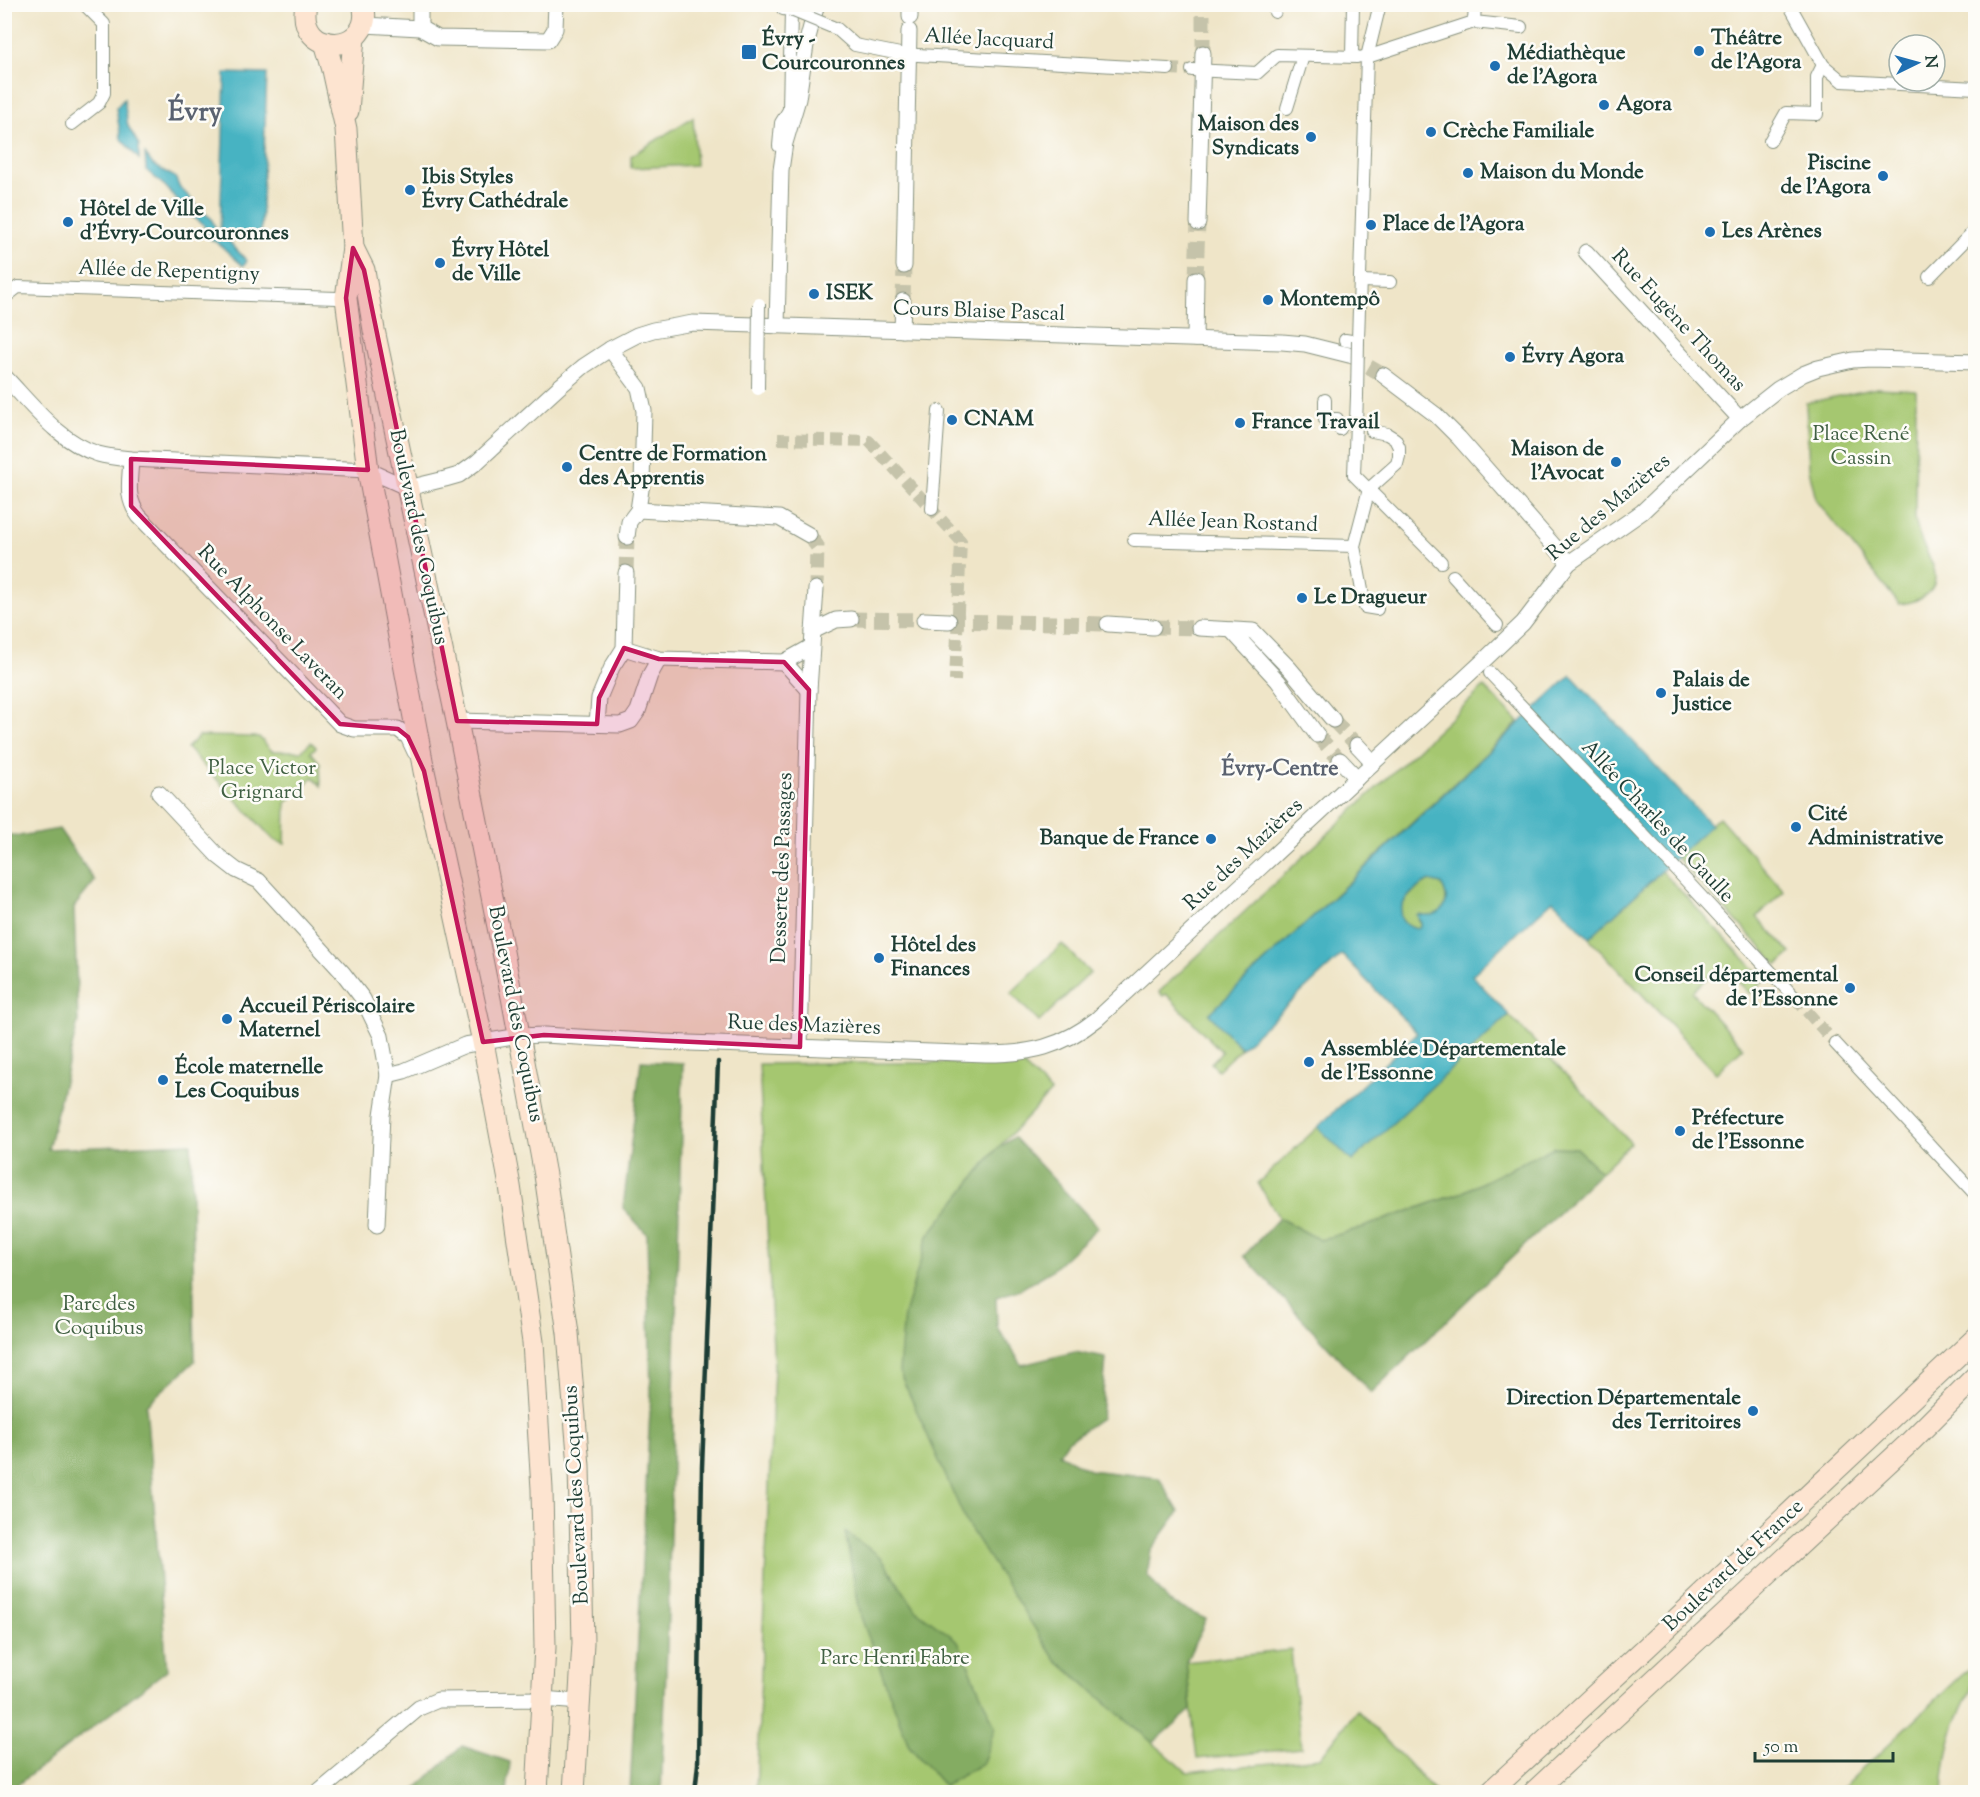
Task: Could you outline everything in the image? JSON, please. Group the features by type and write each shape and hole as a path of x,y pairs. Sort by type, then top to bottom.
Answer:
{"main road":[{"path":"306,4 304,14 308,29 325,42 335,44 345,42 360,22"},
{"name":"Boulevard des Coquibus","path":"346,129 360,22"},
{"name":"Boulevard des Coquibus","path":"325,42 346,129 353,248 346,298 368,470 424,771 483,1042 510,1186 533,1342 542,1489 544,1647 537,1792"},
{"name":"Boulevard des Coquibus","path":"353,248 364,270 374,330 458,721 545,1175 568,1333 579,1466 583,1643 574,1792"},
{"name":"Boulevard de France","path":"1490,1792 1975,1340"},
{"name":"Boulevard de France","path":"1534,1792 1907,1445 1976,1376"}],"street":[{"path":"72,124 99,103 104,93 104,24 84,4"},
{"path":"420,4 420,28"},
{"path":"360,22 420,28 438,38 548,40 555,29 556,4"},
{"path":"777,326 781,170 785,143 798,99 806,45 817,4"},
{"path":"1353,4 1360,57 1360,281 1354,475 1437,558"},
{"path":"1360,57 1380,4"},
{"path":"1474,22 1475,4"},
{"path":"1789,4 1823,65 1842,81 1976,88"},
{"name":"Allée Jacquard","path":"777,159 781,123 789,110 787,10 837,29 855,45 900,54 1168,69"},
{"path":"904,266 910,18"},
{"path":"1197,70 1257,74 1277,55 1360,57 1474,22 1521,27"},
{"path":"1198,223 1197,70 1203,53"},
{"path":"1287,108 1303,56"},
{"path":"1770,141 1786,112 1817,114 1817,77 1823,65"},
{"path":"1929,277 1976,229"},
{"name":"Rue Eugène Thomas","path":"1586,252 1740,419"},
{"path":"1195,339 1196,279"},
{"path":"1360,281 1390,282"},
{"name":"Allée de Repentigny","path":"4,298 18,287 337,298"},
{"path":"902,330 903,301"},
{"path":"758,389 759,304"},
{"name":"Cours Blaise Pascal","path":"408,488 459,475 477,462 584,366 610,349 653,330 693,324 1305,344 1349,355"},
{"path":"1345,340 1358,341"},
{"path":"610,349 639,388 644,411 642,483 638,510 629,522 627,537"},
{"name":"Rue des Mazières","path":"388,1075 404,1071 465,1046 519,1036 544,1035 1010,1054 1054,1045 1080,1033 1357,778 1523,622 1569,563 1642,512 1740,419 1778,388 1803,374 1835,363 1871,359 1976,362"},
{"path":"1383,375 1436,415 1459,438 1569,563"},
{"path":"4,376 58,432 80,447 100,455 131,459 368,470 408,488"},
{"path":"1324,400 1325,419 1337,419 1340,429"},
{"path":"932,509 939,411"},
{"path":"1372,431 1387,434 1395,439 1399,447 1397,464 1369,489 1354,546 1365,607 1377,609"},
{"name":"Rue Alphonse Laveran","path":"131,459 129,495 131,506 139,516 340,724 354,729 398,729 408,737 424,771"},
{"path":"638,510 780,518 809,535"},
{"name":"Allée Jean Rostand","path":"1134,540 1354,546"},
{"path":"597,724 599,698 612,667 624,648 626,573"},
{"path":"1454,576 1497,625"},
{"name":"Desserte des Passages","path":"800,1047 809,690 816,589"},
{"path":"813,631 836,620 851,619"},
{"path":"924,620 949,621"},
{"path":"1108,624 1153,627"},
{"path":"1199,628 1253,631 1290,669 1333,720"},
{"path":"1231,630 1278,681 1317,735"},
{"path":"624,648 659,660 783,662 811,647"},
{"path":"458,721 620,725 631,721 638,711 650,675 659,660"},
{"path":"783,662 809,690"},
{"name":"Allée Charles de Gaulle","path":"1490,673 1795,998"},
{"path":"1357,745 1373,762"},
{"path":"1340,760 1357,778"},
{"path":"159,793 218,856 236,870 259,881 343,973 363,999 381,1036 388,1075 382,1115 377,1225"},
{"path":"1835,1043 1976,1195"},
{"path":"319,1792 419,1708 438,1700 542,1699 580,1702"}],"highlighted area":[{"path":"353,248 364,270 457,721 597,724 599,698 624,648 659,659 784,662 809,690 800,1047 544,1035 483,1042 424,771 408,737 398,729 340,724 131,506 131,459 368,470 346,298"}],"green space":[{"path":"693,117 696,165 631,168 631,156"},
{"name":"Place René Cassin","path":"1877,388 1916,390 1915,519 1919,537 1935,573 1934,584 1927,593 1917,600 1899,604 1816,500 1809,469 1806,403"},
{"path":"1484,687 1519,722 1209,1014 1241,1048 1218,1070 1211,1063 1222,1052 1166,994 1163,996 1159,992"},
{"name":"Place Victor Grignard","path":"199,736 259,737 272,751 301,751 311,742 316,747 311,752 320,763 321,786 313,777 286,803 285,844 274,840 187,748"},
{"path":"1719,817 1784,891 1757,917 1791,953 1778,965 1676,857"},
{"name":"Parc des Coquibus","path":"59,829 95,881 74,907 78,1022 48,1149 191,1143 195,1361 146,1405 167,1670 8,1792 5,1792 5,834 19,836"},
{"path":"1662,871 1764,980 1750,994 1722,965 1692,992 1743,1048 1716,1073 1589,938"},
{"path":"1430,881 1441,884 1446,897 1445,903 1443,908 1434,915 1420,914 1418,919 1421,927 1417,929 1407,925 1401,919 1400,912 1408,897"},
{"path":"1062,944 1090,973 1039,1022 1011,993"},
{"path":"1509,1015 1631,1143 1601,1172 1576,1148 1554,1147 1463,1192 1320,1240 1279,1218 1258,1183 1318,1127 1352,1161"},
{"path":"641,1061 683,1063 661,1792 630,1792 651,1392 647,1234 623,1208"},
{"name":"Parc Henri Fabre","path":"1021,1063 1051,1092 996,1150 928,1236 1054,1658 1187,1772 1320,1758 1357,1710 1436,1792 756,1792 774,1368 759,1064"},
{"path":"1014,1137 1098,1227 1051,1271 1019,1290 996,1297 997,1327 1022,1365 1075,1352 1106,1358 1101,1418 1068,1441 1059,1454 1089,1470 1159,1478 1179,1512 1151,1550 1147,1575 1169,1602 1206,1619 1186,1662 1191,1710 1153,1743 1054,1658 967,1524 899,1371 904,1315 928,1236 996,1150"},
{"path":"1554,1147 1576,1148 1601,1172 1371,1393 1244,1256 1279,1218 1320,1240 1463,1192"},
{"path":"845,1532 880,1556 916,1610 958,1641 995,1727 983,1763 944,1786 909,1746 861,1617"},
{"path":"1291,1650 1301,1748 1197,1759 1186,1662"},
{"path":"1975,1663 1971,1688 1950,1742 1943,1792 1838,1792"},
{"path":"462,1746 510,1762 507,1792 412,1792"}],"water":[{"path":"225,73 267,74 261,232 220,232"},
{"path":"124,99 128,126 139,145 139,159 121,139 116,108"},
{"path":"145,154 153,165 175,177 179,186 211,218 218,234 225,237 247,261 243,266 209,238 203,224 190,215 166,187 146,170"},
{"path":"1571,675 1711,825 1589,938 1553,900 1472,975 1509,1015 1352,1161 1318,1127 1417,1033 1342,955 1241,1048 1209,1014","holes":["1429,881 1441,884 1446,898 1442,910 1432,915 1417,915 1421,923 1421,927 1417,929 1407,925 1401,919 1400,912 1408,897"]}],"tunnel":[{"path":"1203,4 1203,53"},
{"path":"1168,69 1192,70"},
{"path":"1196,279 1198,223"},
{"path":"903,301 904,266"},
{"path":"1349,355 1383,375"},
{"path":"778,439 869,441 961,541 955,681"},
{"path":"809,535 817,546 816,589"},
{"path":"626,573 627,537"},
{"path":"851,619 924,620"},
{"path":"949,621 1108,624"},
{"path":"1153,627 1199,628"},
{"path":"1333,720 1357,745"},
{"path":"1317,735 1340,760"},
{"path":"1795,998 1835,1043"}],"railway":[{"path":"695,1792 698,1764 702,1467 718,1062"}],"place":[{"name":"Théâtre de l'Agora","path":"1699,51"},
{"name":"Évry - Courcouronnes","path":"749,52"},
{"name":"Médiathèque de l'Agora","path":"1495,66"},
{"name":"Agora","path":"1604,105"},
{"name":"Crèche Familiale","path":"1431,132"},
{"name":"Maison des Syndicats","path":"1311,137"},
{"name":"Maison du Monde","path":"1468,173"},
{"name":"Piscine de l'Agora","path":"1883,176"},
{"name":"Ibis Styles Évry Cathédrale","path":"410,190"},
{"name":"Hôtel de Ville d’Évry-Courcouronnes","path":"68,222"},
{"name":"Place de l'Agora","path":"1371,225"},
{"name":"Les Arènes","path":"1710,232"},
{"name":"Évry Hôtel de Ville","path":"440,263"},
{"name":"ISEK","path":"814,294"},
{"name":"Montempô","path":"1268,300"},
{"name":"Évry Agora","path":"1510,357"},
{"name":"CNAM","path":"952,420"},
{"name":"France Travail","path":"1240,423"},
{"name":"Maison de l'Avocat","path":"1616,462"},
{"name":"Centre de Formation des Apprentis","path":"567,467"},
{"name":"Le Dragueur","path":"1302,598"},
{"name":"Palais de Justice","path":"1661,693"},
{"name":"Cité Administrative","path":"1796,827"},
{"name":"Banque de France","path":"1211,839"},
{"name":"Hôtel des Finances","path":"879,958"},
{"name":"Conseil départemental de l'Essonne","path":"1850,988"},
{"name":"Accueil Périscolaire Maternel","path":"227,1019"},
{"name":"Assemblée Départementale de l'Essonne","path":"1309,1062"},
{"name":"École maternelle Les Coquibus","path":"163,1080"},
{"name":"Préfecture de l'Essonne","path":"1680,1131"},
{"name":"Direction Départementale des Territoires","path":"1753,1411"}],"district":[{"name":"Évry","path":"195,113"},
{"name":"Évry-Centre","path":"1280,770"}]}
